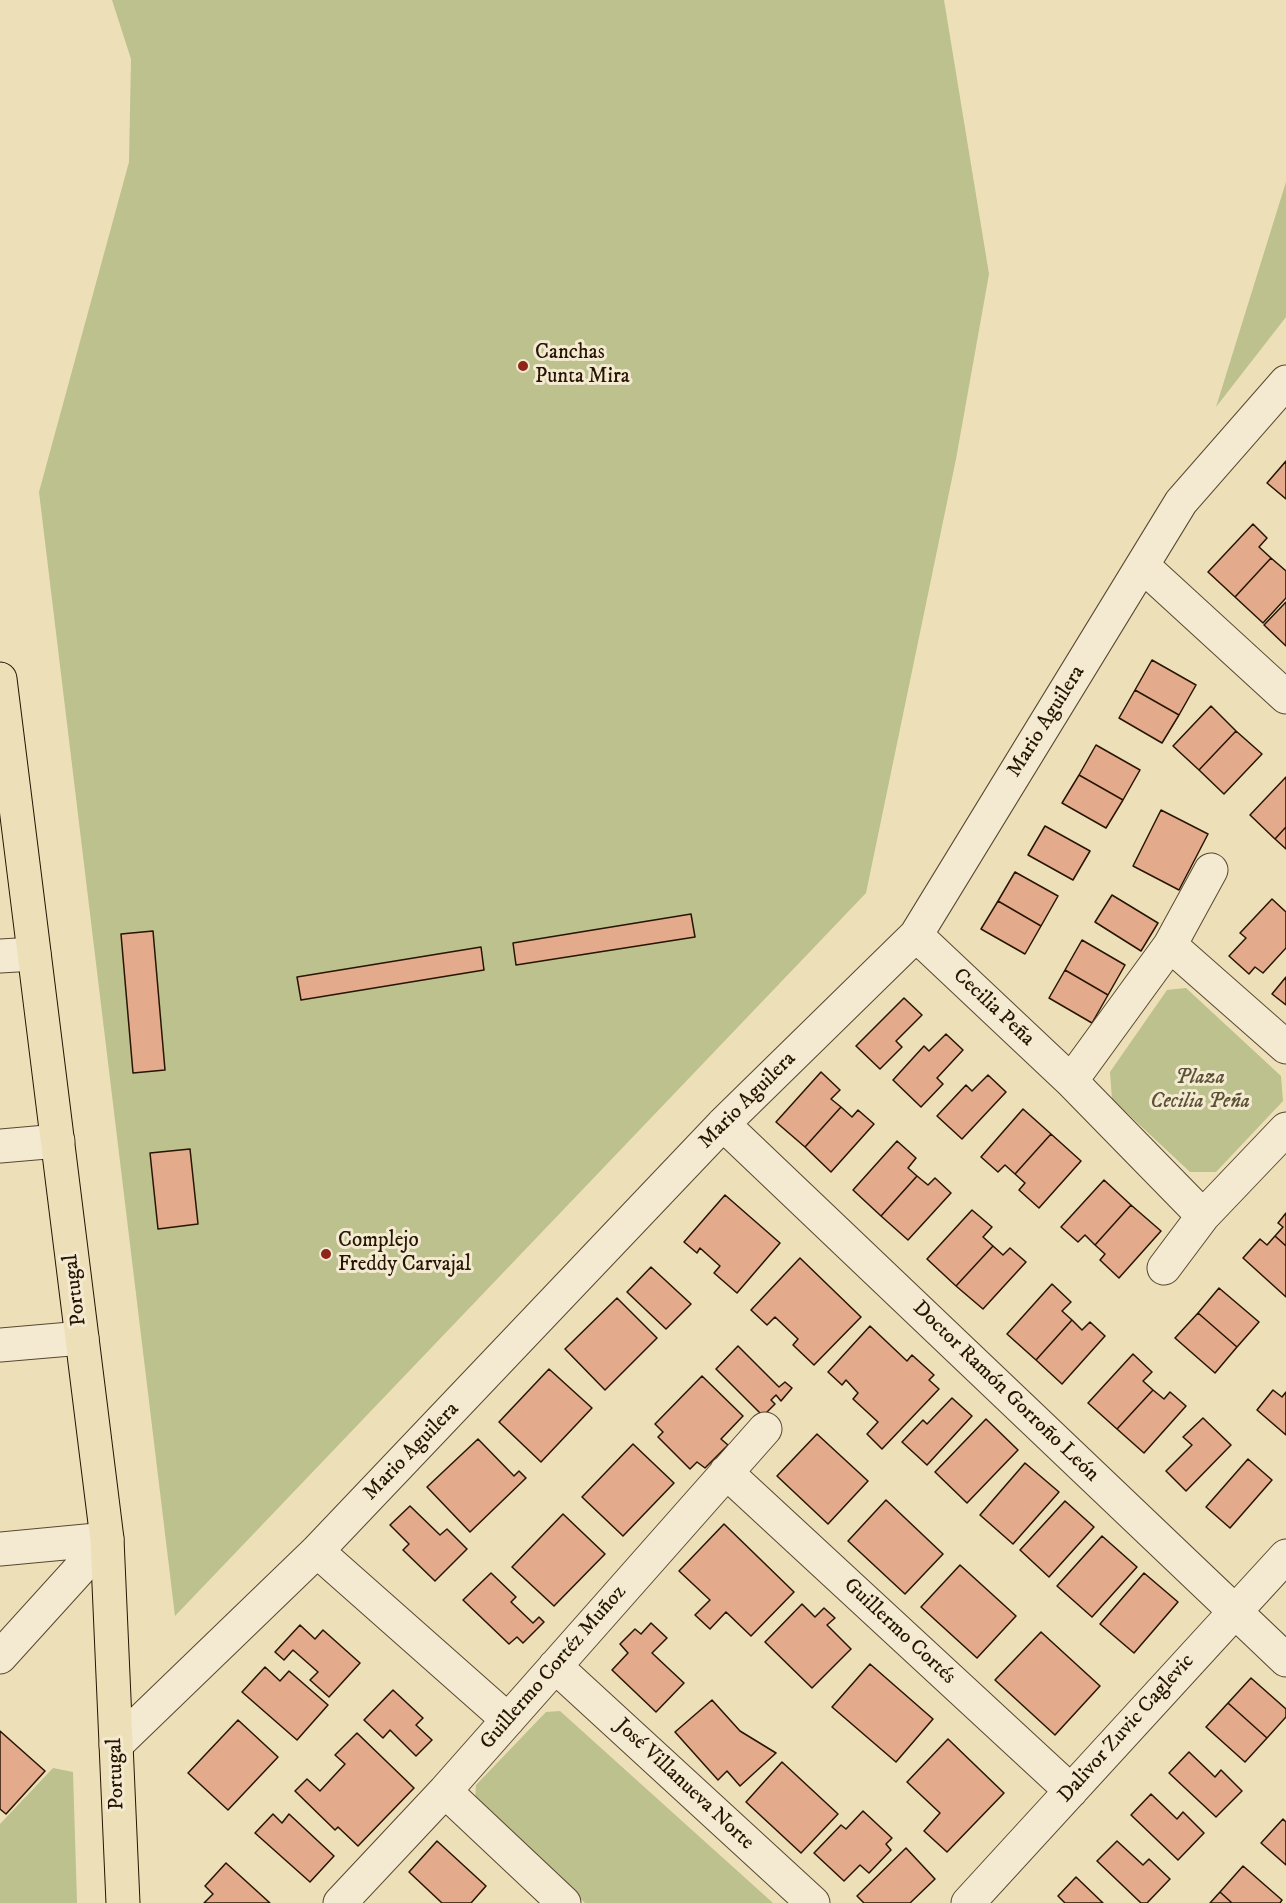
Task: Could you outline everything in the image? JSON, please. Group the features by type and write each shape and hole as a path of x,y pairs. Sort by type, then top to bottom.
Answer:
{"main road":[{"name":"Portugal","path":"0,679 5,759 34,954 107,1539 123,1903"}],"street":[{"name":"Mario Aguilera","path":"116,1745 317,1551 723,1124 916,935 1182,502 1286,382"},
{"path":"1143,566 1286,697"},
{"path":"1071,1081 1170,945 1211,870"},
{"name":"Cecilia Peña","path":"916,935 1071,1081 1203,1216"},
{"path":"1170,945 1286,1047"},
{"path":"0,956 34,954"},
{"name":"Doctor Ramón Gorroño León","path":"723,1124 1286,1660"},
{"path":"1164,1268 1203,1216 1286,1129"},
{"path":"0,1146 58,1141"},
{"path":"0,1345 82,1338"},
{"name":"Guillermo Cortéz Muñoz","path":"340,1903 445,1791 765,1429"},
{"name":"Guillermo Cortés","path":"726,1472 1071,1791"},
{"path":"0,1549 107,1539"},
{"path":"0,1657 107,1539"},
{"path":"317,1551 508,1720"},
{"name":"Dalivor Zuvic Caglevic","path":"968,1903 1286,1556"},
{"name":"José Villanueva Norte","path":"555,1666 813,1903"},
{"path":"445,1791 564,1903"}],"green space":[{"path":"112,0 944,0 989,274 956,459 866,893 175,1616 39,492 129,162 131,59"},
{"path":"1286,182 1286,317 1216,407"},
{"name":"Plaza Cecilia Peña","path":"1186,988 1281,1076 1283,1101 1216,1172 1190,1172 1112,1099 1110,1072 1167,990"},
{"path":"560,1711 773,1903 585,1903 475,1800 476,1785 546,1712"},
{"path":"53,1768 73,1772 77,1903 0,1903 0,1824"}],"building":[{"path":"1286,461 1286,499 1267,483"},
{"path":"1253,524 1267,538 1259,547 1271,558 1235,597 1208,572"},
{"path":"1271,558 1286,571 1286,598 1263,623 1235,597"},
{"path":"1286,602 1286,646 1264,625"},
{"path":"1152,660 1196,685 1179,715 1135,690"},
{"path":"1135,690 1179,715 1162,743 1119,718"},
{"path":"1211,706 1236,731 1199,770 1173,746"},
{"path":"1236,731 1262,754 1224,794 1199,770"},
{"path":"1096,745 1140,770 1123,800 1079,775"},
{"path":"1079,775 1123,800 1106,828 1062,803"},
{"path":"1286,777 1286,827 1275,839 1250,815"},
{"path":"1161,810 1208,834 1179,890 1133,866"},
{"path":"1045,826 1090,851 1073,880 1028,855"},
{"path":"1286,827 1286,849 1275,839"},
{"path":"1015,872 1058,896 1041,926 998,901"},
{"path":"1112,895 1158,923 1141,951 1095,922"},
{"path":"1272,899 1286,912 1286,948 1263,973 1255,967 1249,974 1229,956 1246,938 1240,933"},
{"path":"998,901 1041,926 1025,954 981,929"},
{"path":"691,914 695,937 516,965 513,943"},
{"path":"153,931 165,1070 133,1073 121,934"},
{"path":"1082,940 1125,965 1108,995 1065,970"},
{"path":"481,947 484,970 301,1000 297,977"},
{"path":"1065,970 1108,995 1092,1023 1049,998"},
{"path":"1286,977 1286,1005 1272,994"},
{"path":"904,998 922,1015 896,1041 902,1047 880,1069 856,1046"},
{"path":"946,1034 963,1050 937,1078 943,1084 921,1107 893,1080 924,1046 929,1051"},
{"path":"821,1072 840,1090 831,1099 841,1107 805,1147 776,1122"},
{"path":"988,1075 1006,1092 962,1139 937,1116 966,1085 972,1091"},
{"path":"841,1107 852,1117 858,1110 874,1124 831,1172 805,1147"},
{"path":"1023,1109 1051,1134 1015,1174 1005,1165 998,1172 981,1157"},
{"path":"1051,1134 1081,1161 1039,1208 1019,1190 1025,1183 1015,1174"},
{"path":"897,1141 916,1158 908,1168 917,1176 881,1216 853,1190"},
{"path":"190,1149 198,1224 158,1229 150,1153"},
{"path":"917,1176 928,1185 935,1178 951,1193 908,1240 881,1216"},
{"path":"1104,1180 1131,1205 1095,1245 1085,1235 1078,1242 1061,1227"},
{"path":"725,1195 780,1243 737,1293 714,1273 720,1266 700,1248 697,1253 684,1242"},
{"path":"1131,1205 1161,1231 1119,1278 1100,1260 1105,1254 1095,1245"},
{"path":"972,1210 992,1227 983,1237 993,1246 956,1286 927,1259"},
{"path":"1286,1213 1286,1246 1275,1236 1283,1227 1278,1223"},
{"path":"1275,1236 1286,1246 1286,1297 1243,1258 1260,1239 1267,1245"},
{"path":"993,1246 1003,1255 1010,1248 1026,1262 983,1309 956,1286"},
{"path":"800,1258 861,1317 814,1365 793,1345 798,1339 775,1317 767,1325 751,1310"},
{"path":"651,1267 691,1304 666,1329 627,1292"},
{"path":"1052,1284 1071,1302 1062,1311 1072,1320 1036,1360 1007,1334"},
{"path":"1219,1288 1259,1322 1237,1347 1198,1313"},
{"path":"617,1298 657,1338 605,1390 565,1349"},
{"path":"1198,1313 1237,1347 1215,1373 1175,1338"},
{"path":"1072,1320 1082,1330 1090,1322 1105,1336 1062,1384 1036,1360"},
{"path":"870,1326 907,1361 912,1355 934,1375 929,1380 939,1389 882,1449 867,1434 878,1422 853,1399 858,1393 846,1380 842,1385 828,1372"},
{"path":"738,1346 779,1387 785,1382 792,1388 781,1401 776,1395 771,1400 775,1404 763,1416 716,1369"},
{"path":"1133,1354 1152,1372 1143,1381 1153,1390 1117,1429 1088,1403"},
{"path":"549,1369 592,1408 541,1462 499,1422"},
{"path":"702,1376 743,1416 721,1439 728,1445 705,1468 697,1462 690,1469 658,1437 663,1432 655,1424"},
{"path":"1153,1390 1164,1399 1170,1392 1186,1406 1144,1453 1117,1429"},
{"path":"1273,1390 1282,1397 1286,1392 1286,1435 1257,1410"},
{"path":"952,1398 972,1416 927,1465 902,1442 923,1420 927,1424"},
{"path":"1203,1418 1231,1445 1186,1491 1166,1471 1192,1445 1183,1437"},
{"path":"986,1419 1018,1450 967,1503 935,1472"},
{"path":"817,1434 868,1481 828,1524 777,1476"},
{"path":"478,1439 514,1476 519,1471 526,1478 470,1532 427,1487"},
{"path":"633,1444 674,1483 623,1536 582,1497"},
{"path":"1248,1459 1272,1480 1230,1528 1206,1507"},
{"path":"1025,1463 1059,1492 1013,1544 980,1515"},
{"path":"886,1500 943,1554 905,1594 848,1541"},
{"path":"1065,1501 1094,1527 1049,1577 1020,1550"},
{"path":"410,1506 440,1535 447,1529 467,1549 435,1581 403,1550 409,1544 390,1525"},
{"path":"563,1514 605,1554 554,1606 512,1567"},
{"path":"724,1524 794,1592 751,1636 726,1612 710,1629 695,1615 710,1600 679,1571"},
{"path":"1102,1536 1137,1567 1092,1617 1057,1586"},
{"path":"960,1565 1016,1616 977,1658 921,1607"},
{"path":"491,1573 516,1597 511,1602 533,1623 539,1617 544,1622 523,1643 517,1637 509,1644 463,1600"},
{"path":"1144,1573 1178,1602 1134,1653 1100,1624"},
{"path":"802,1604 815,1617 824,1608 835,1618 827,1625 851,1649 812,1688 765,1642"},
{"path":"651,1623 667,1638 652,1653 684,1683 656,1712 612,1670 628,1653 620,1644 635,1629 641,1634"},
{"path":"300,1625 315,1639 323,1630 360,1663 329,1697 310,1680 318,1672 293,1650 284,1660 275,1652"},
{"path":"1041,1632 1100,1686 1055,1735 995,1680"},
{"path":"870,1664 933,1719 896,1762 832,1707"},
{"path":"265,1667 280,1681 289,1671 328,1705 297,1740 242,1692"},
{"path":"1251,1678 1286,1709 1286,1717 1267,1738 1228,1703"},
{"path":"393,1690 423,1718 416,1725 432,1740 416,1756 390,1730 383,1738 364,1720"},
{"path":"712,1700 740,1731 776,1753 740,1786 727,1771 718,1780 675,1732"},
{"path":"1228,1703 1267,1738 1245,1762 1206,1727"},
{"path":"238,1720 278,1757 228,1810 188,1773"},
{"path":"0,1731 45,1771 6,1814 0,1809"},
{"path":"357,1733 414,1788 358,1846 338,1827 335,1830 295,1791 307,1779 320,1791 345,1764 335,1755"},
{"path":"948,1739 1004,1793 947,1852 924,1831 940,1813 907,1782"},
{"path":"1189,1752 1215,1777 1221,1770 1242,1791 1216,1817 1169,1773"},
{"path":"782,1762 838,1814 801,1853 746,1802"},
{"path":"1151,1794 1177,1819 1183,1812 1204,1833 1178,1860 1131,1815"},
{"path":"863,1811 892,1838 886,1844 891,1850 869,1873 860,1865 844,1881 814,1853 841,1825 846,1829"},
{"path":"273,1814 282,1823 289,1814 334,1856 310,1882 255,1833"},
{"path":"1283,1819 1286,1822 1286,1865 1261,1843"},
{"path":"437,1841 486,1886 471,1903 442,1903 409,1872"},
{"path":"1117,1841 1143,1865 1149,1859 1170,1879 1147,1903 1141,1903 1097,1861"},
{"path":"906,1848 935,1879 910,1903 864,1903 857,1896"},
{"path":"226,1863 270,1903 204,1903 213,1894 205,1886"},
{"path":"1243,1866 1282,1900 1280,1903 1232,1903 1220,1892"},
{"path":"1076,1877 1103,1903 1065,1903 1058,1896"},
{"path":"1220,1892 1232,1903 1210,1903"}],"place":[{"name":"Canchas Punta Mira","path":"523,366"},
{"name":"Complejo Freddy Carvajal","path":"326,1254"}]}
